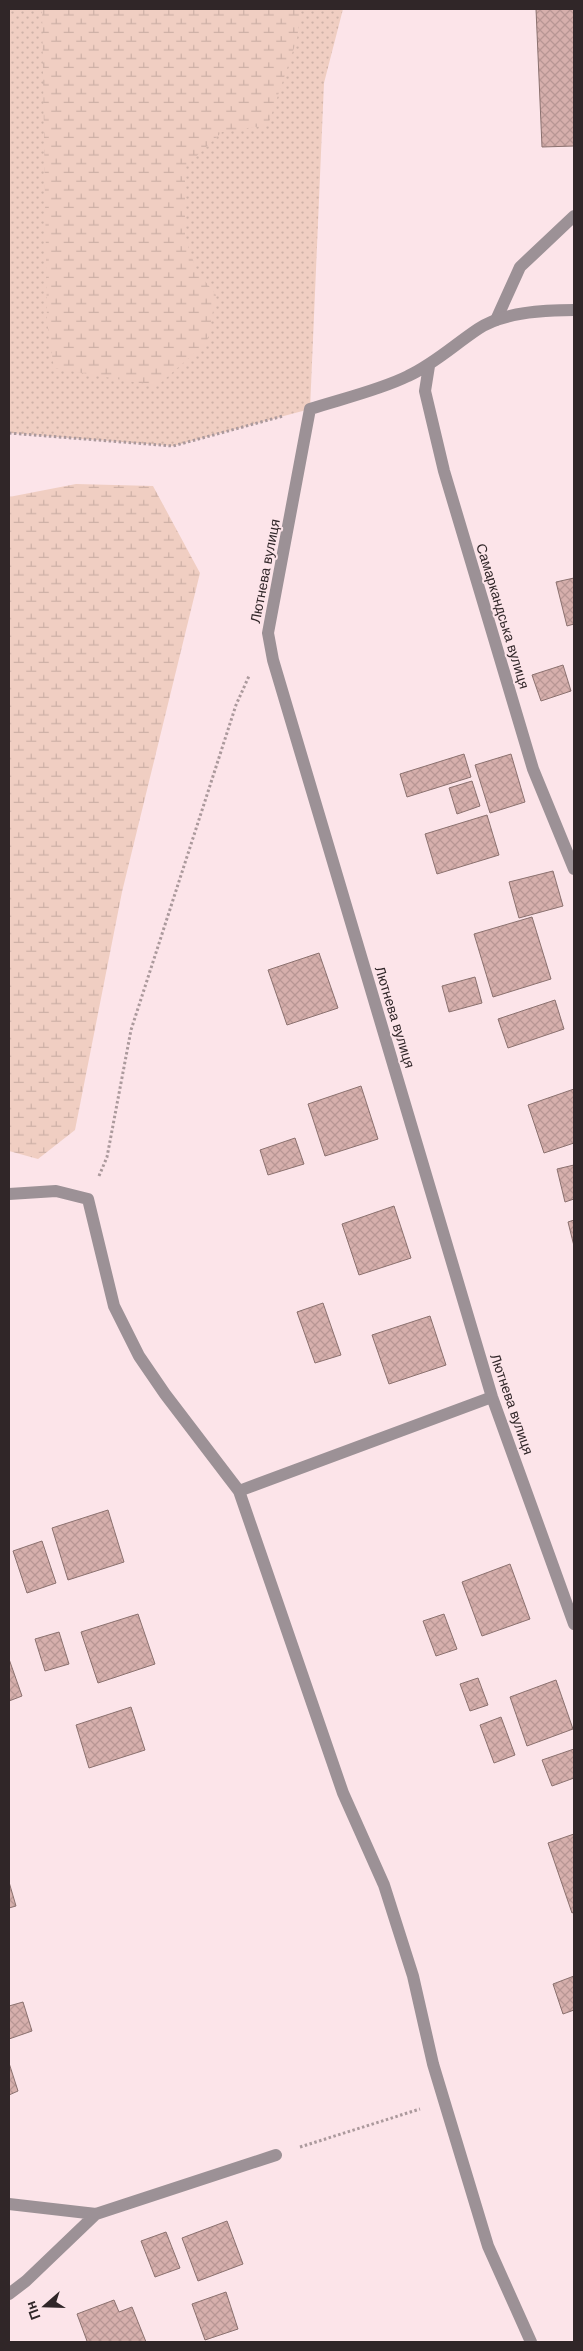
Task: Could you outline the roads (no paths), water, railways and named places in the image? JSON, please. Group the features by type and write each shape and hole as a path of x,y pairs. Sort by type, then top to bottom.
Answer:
{"street":[{"path":"496,320 520,267 574,216"},
{"path":"429,366 478,328 496,320 527,314 574,310"},
{"name":"Лютнева вулиця","path":"429,366 406,378 310,409 268,633 273,660 492,1397 574,1624"},
{"name":"Самаркандська вулиця","path":"429,366 425,391 444,471 533,769 574,869"},
{"path":"9,1194 56,1191 88,1199 114,1306 139,1356 165,1394 239,1491 343,1793 384,1885 413,1976 433,2064 488,2246 531,2342"},
{"path":"239,1491 492,1397"},
{"path":"9,2204 96,2214 276,2155"},
{"path":"9,2294 26,2281 96,2214"}]}
